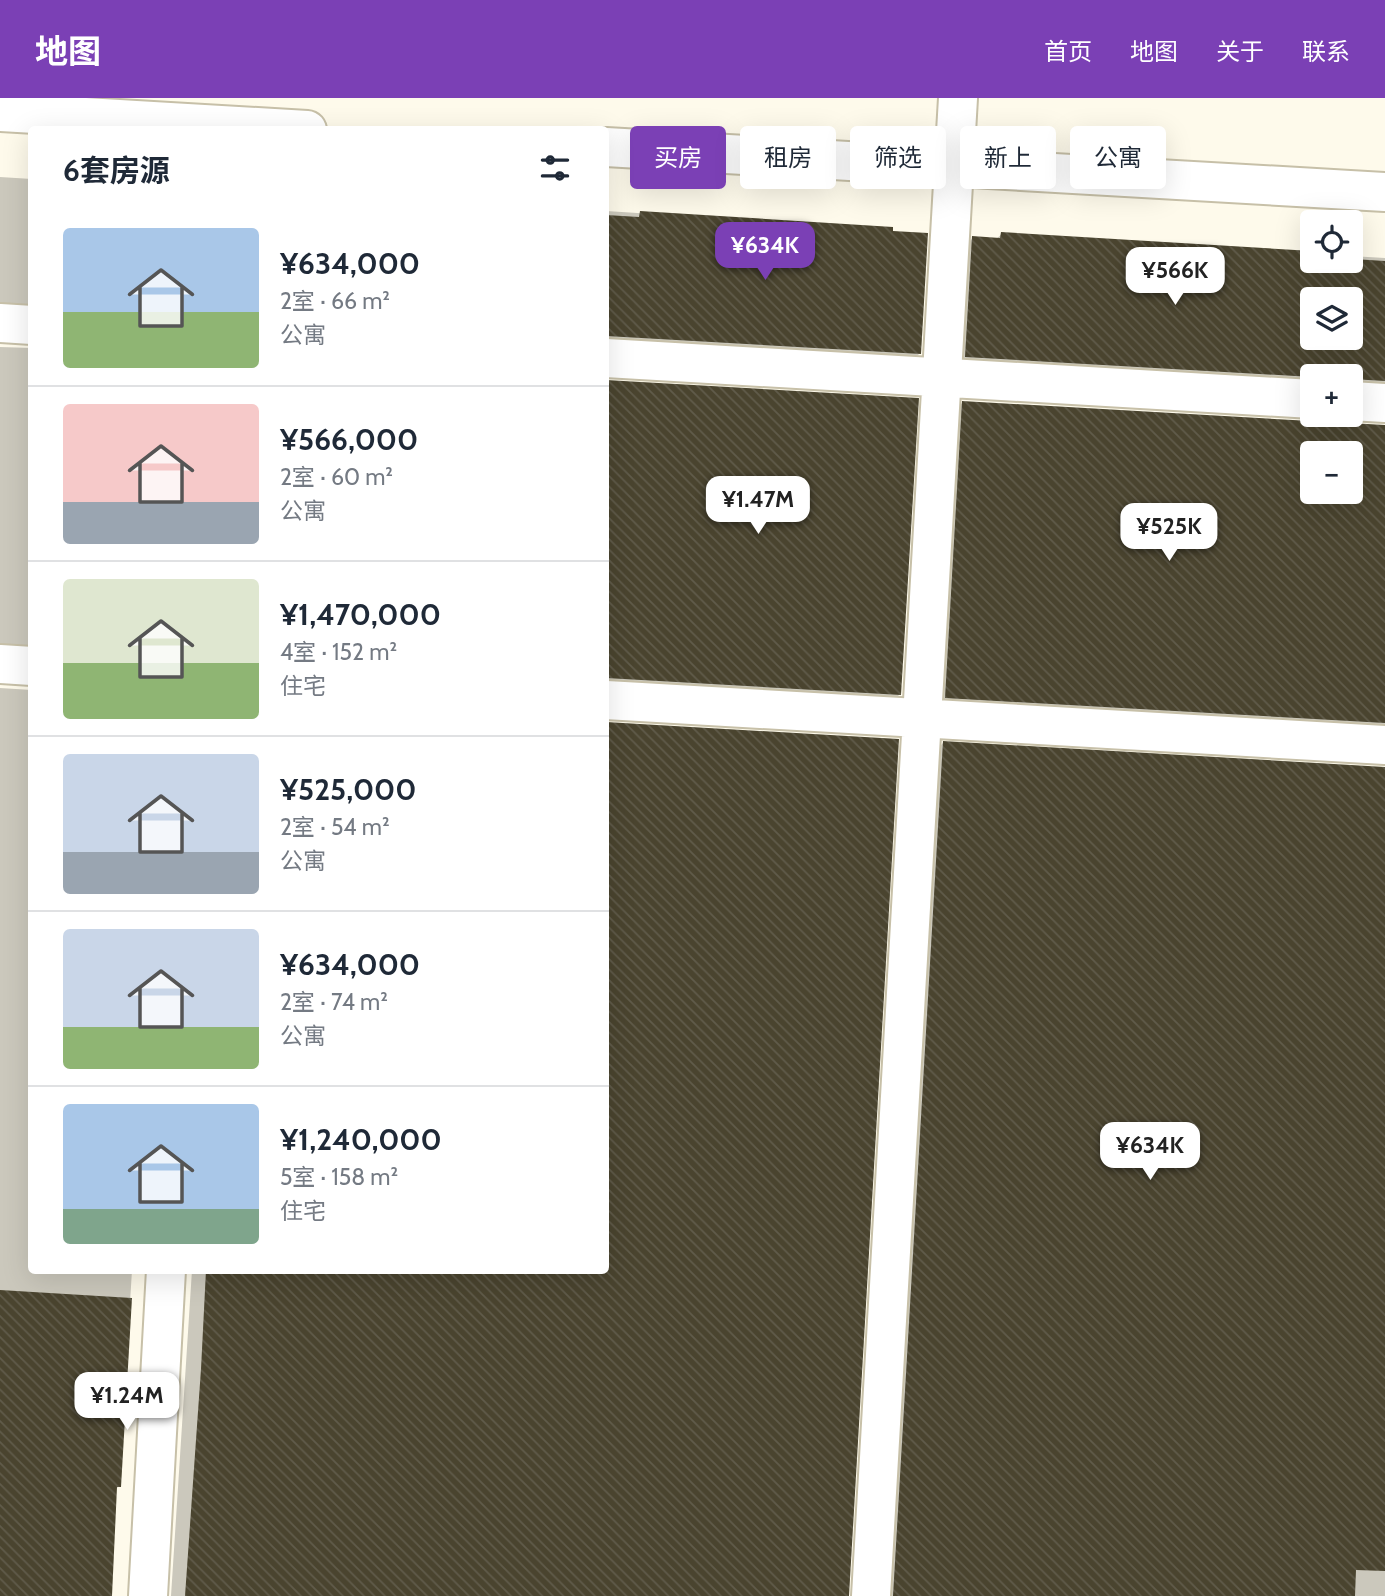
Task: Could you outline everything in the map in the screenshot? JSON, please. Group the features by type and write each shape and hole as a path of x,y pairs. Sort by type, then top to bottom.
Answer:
{"street":[{"path":"871,1596 958,98"},
{"path":"0,112 230,118 281,126"},
{"path":"609,147 1385,192"},
{"path":"0,323 28,325"},
{"path":"609,358 1300,398"},
{"path":"1363,402 1385,403"},
{"path":"0,664 28,666"},
{"path":"609,699 1385,745"},
{"path":"148,1596 166,1274"}],"building":[{"path":"640,211 893,227 893,231 928,233 921,354 609,336 609,215 639,217"},
{"path":"1001,232 1300,250 1300,273 1363,273 1363,260 1385,261 1385,381 1363,380 1363,364 1300,364 1300,376 965,357 972,236 1000,238"},
{"path":"609,380 919,398 901,695 609,678"},
{"path":"962,401 1300,420 1300,427 1385,425 1385,723 945,698"},
{"path":"609,722 899,739 849,1596 185,1596 206,1274 609,1274"},
{"path":"943,741 1385,767 1385,1571 1356,1570 1355,1596 893,1596"},
{"path":"0,1290 132,1298 121,1487 117,1487 112,1596 0,1596"}]}
